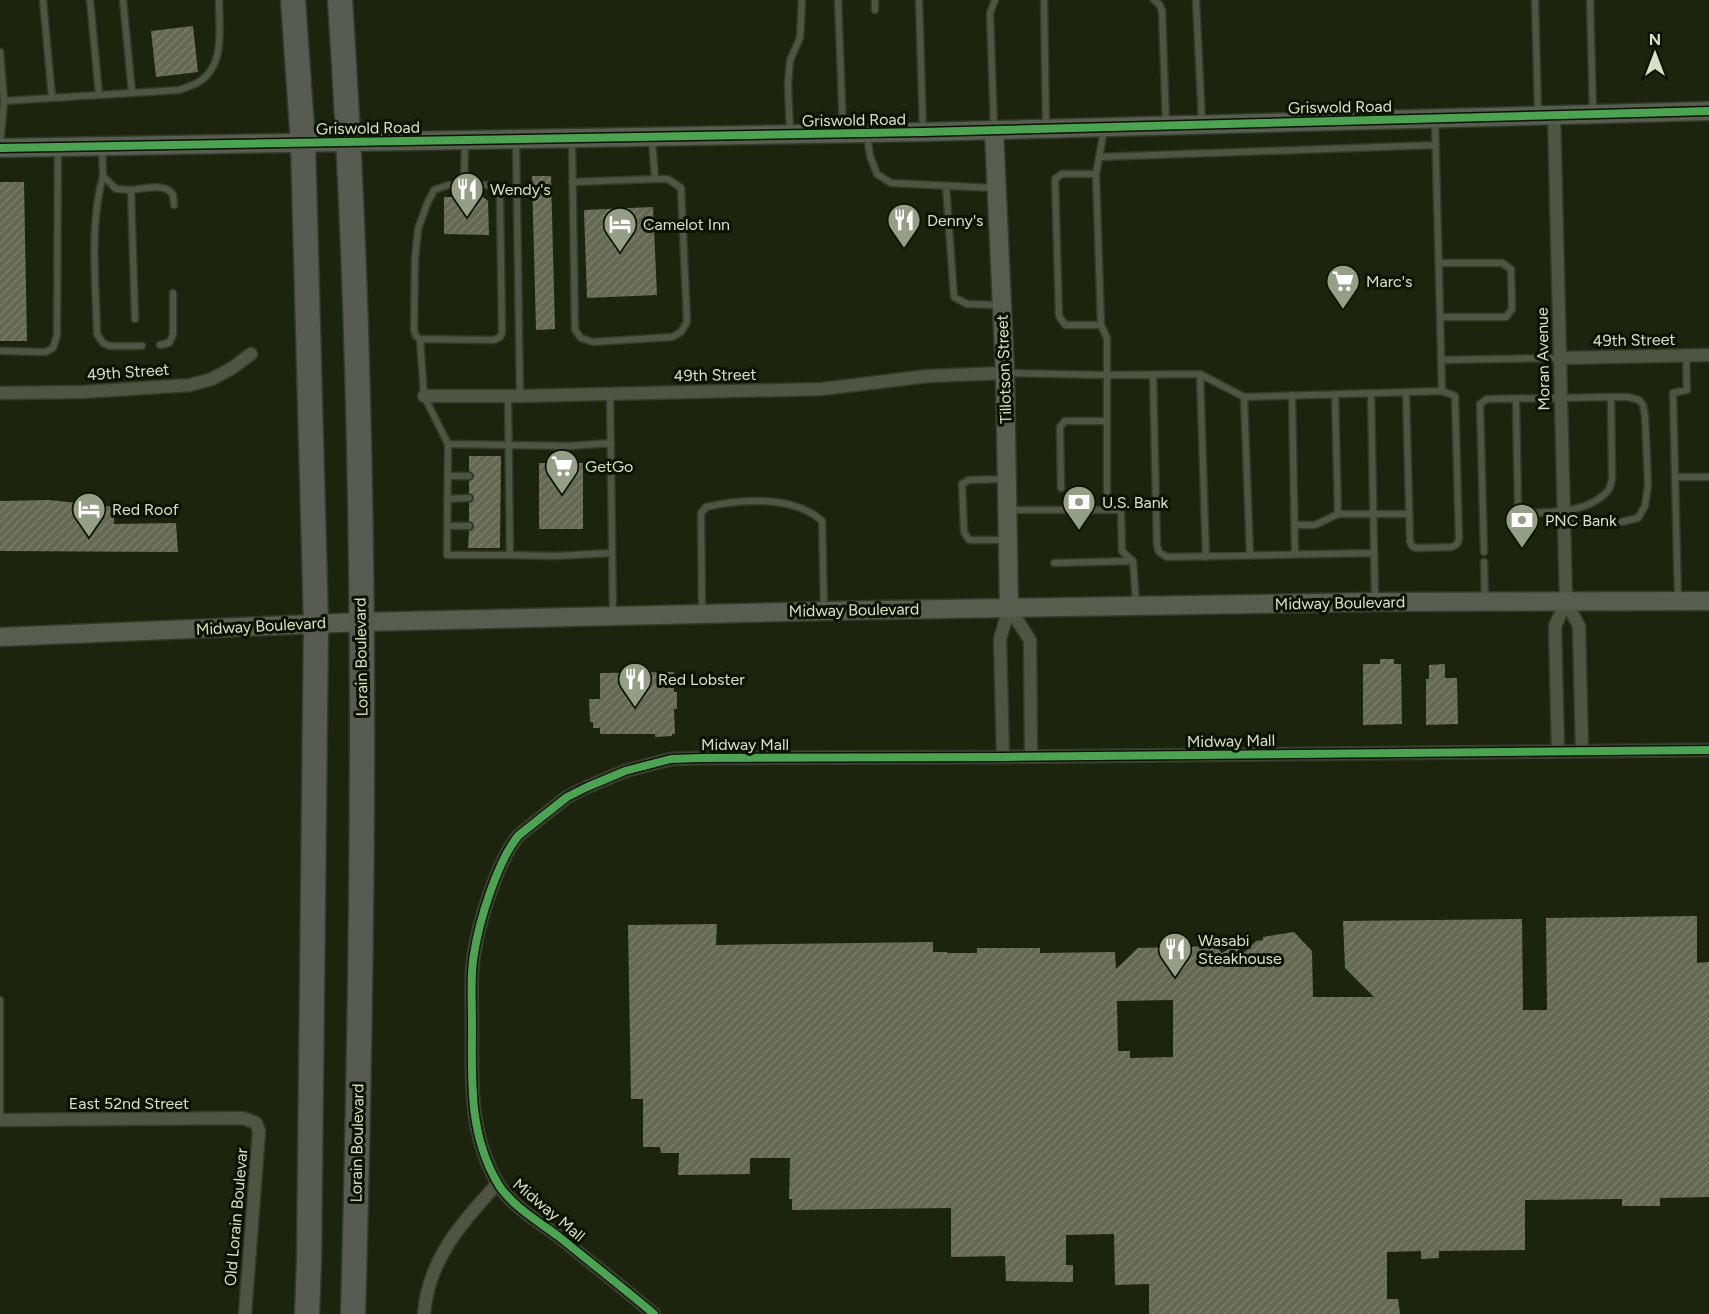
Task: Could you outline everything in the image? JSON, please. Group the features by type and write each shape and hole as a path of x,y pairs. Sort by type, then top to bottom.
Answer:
{"highway":[{"path":"293,0 303,143 316,624 310,1240 307,1314"},
{"name":"Lorain Boulevard","path":"340,0 349,142 356,326 363,768 359,1093 353,1314"}],"street":[{"name":"Griswold Road","path":"0,147 923,132 1709,111"},
{"name":"Moran Avenue","path":"1546,115 1560,358 1566,602 1555,626 1558,751"},
{"name":"Tillotson Street","path":"994,130 1005,373 1009,608 999,639 1003,757"},
{"name":"49th Street","path":"0,393 83,392 190,385 212,379 251,354"},
{"name":"49th Street","path":"1560,358 1709,355"},
{"name":"49th Street","path":"424,396 822,389 928,376 1005,373"},
{"name":"Midway Boulevard","path":"0,638 361,622 824,611 1375,602 1709,601"},
{"name":"Moran Avenue","path":"1566,602 1579,626 1582,751"},
{"path":"1009,608 1030,640 1031,757"},
{"path":"1582,751 1709,750"},
{"name":"Midway Mall","path":"654,1314 514,1202 497,1184 480,1142 473,1112 471,1001 473,955 484,912 502,863 513,843 519,835 567,797 625,771 671,759 1582,751"},
{"name":"East 52nd Street","path":"0,1120 243,1118 256,1124"},
{"name":"Old Lorain Boulevar","path":"244,1314 259,1131 256,1124"},
{"path":"424,1314 429,1283 444,1250 463,1222 497,1184"}],"lane":[{"path":"43,0 52,98"},
{"path":"90,0 99,95"},
{"path":"123,0 132,93"},
{"path":"4,101 179,90 198,82 213,68 219,50 219,0"},
{"path":"790,134 788,85 790,60 800,38 802,0"},
{"path":"838,0 843,133"},
{"path":"875,0 875,10"},
{"path":"919,0 923,132"},
{"path":"994,0 990,14 994,130"},
{"path":"1044,0 1046,128"},
{"path":"1154,0 1162,10 1166,125"},
{"path":"1196,0 1202,124"},
{"path":"1535,0 1546,115"},
{"path":"1590,0 1593,114"},
{"path":"0,52 4,101 0,147"},
{"path":"1435,118 1442,391"},
{"path":"1105,127 1095,174 1101,325 1107,338 1107,510"},
{"path":"867,133 870,156 877,174 891,183 997,188"},
{"path":"651,137 655,179"},
{"path":"572,138 572,182 575,330 581,338 593,342 672,337 681,332 687,322 681,188 668,179 572,182"},
{"path":"510,555 508,444 514,396 516,139"},
{"path":"464,185 465,140"},
{"path":"1099,157 1436,145"},
{"path":"0,351 46,352 56,343 58,147"},
{"path":"102,147 103,176 98,193 94,232 97,334 103,343 110,346 142,346"},
{"path":"1095,174 1062,174 1055,178 1059,316 1065,325 1101,325"},
{"path":"103,176 116,189 157,187 168,190 173,196 174,205"},
{"path":"448,185 464,185 490,185 496,189 500,198 502,333 494,340 420,339 414,330 418,229 434,190 448,185"},
{"path":"946,186 954,297 967,304 1002,305"},
{"path":"131,190 135,319"},
{"path":"1439,263 1502,263 1511,269 1512,309 1506,317 1440,317"},
{"path":"160,345 170,343 173,335 173,292"},
{"path":"420,339 424,396 448,444 447,555 554,556 612,553"},
{"path":"1678,601 1673,393 1687,390 1686,355"},
{"path":"1441,360 1560,358"},
{"path":"1005,373 1200,374 1244,396 1442,391 1455,396 1459,539 1452,547 1416,548 1410,542 1406,392"},
{"path":"1200,374 1206,556"},
{"path":"1153,375 1157,546 1160,552 1167,557 1374,553"},
{"path":"1371,393 1375,602"},
{"path":"609,394 614,616"},
{"path":"1335,394 1338,514"},
{"path":"1292,395 1295,554"},
{"path":"1244,396 1250,555"},
{"path":"1564,517 1608,491 1612,479 1611,397"},
{"path":"1484,552 1480,404 1487,399 1628,397 1639,400 1643,405 1645,416 1648,484 1645,506 1638,518 1621,522"},
{"path":"1516,399 1518,507 1523,513 1564,517 1584,522"},
{"path":"1061,488 1060,428 1065,421 1107,421"},
{"path":"448,444 570,446 611,443"},
{"path":"448,476 469,476"},
{"path":"500,476 508,476"},
{"path":"1675,477 1709,477"},
{"path":"1007,479 969,480 962,484 964,532 969,540 1008,540"},
{"path":"447,499 469,498"},
{"path":"500,498 509,498"},
{"path":"702,614 701,513 705,507 728,502 769,501 813,512 822,521 824,611"},
{"path":"1007,510 1121,510 1122,551 1133,561 1136,607"},
{"path":"1294,525 1315,525 1338,514 1409,514"},
{"path":"447,526 469,526"},
{"path":"500,526 509,526"},
{"path":"1054,563 1133,561"},
{"path":"1484,562 1485,603"},
{"path":"0,1000 0,1120"}],"building":[{"path":"193,26 198,72 156,77 151,31"},
{"path":"532,176 551,176 555,329 536,330"},
{"path":"0,182 24,182 27,341 0,341"},
{"path":"444,197 483,197 488,201 489,235 444,234"},
{"name":"Camelot Inn","path":"653,207 657,295 587,298 584,210"},
{"path":"469,456 501,456 500,548 468,548 469,531 474,527 469,521 469,503 474,498 469,493 469,481 474,477 469,471"},
{"path":"539,463 583,463 583,529 539,529"},
{"name":"Red Roof","path":"49,500 115,507 114,524 176,523 178,552 0,551 0,501"},
{"path":"1380,659 1394,659 1394,664 1401,664 1402,724 1363,725 1363,664 1380,664"},
{"path":"1445,664 1445,678 1457,678 1458,724 1426,725 1426,679 1429,679 1429,665"},
{"path":"674,672 674,692 677,692 677,709 674,709 675,734 655,737 655,734 600,734 600,728 593,728 593,722 590,722 589,699 600,699 600,673"},
{"path":"1697,916 1697,963 1709,962 1709,1197 1660,1198 1660,1206 1622,1206 1622,1199 1525,1200 1525,1250 1439,1251 1439,1258 1421,1259 1421,1251 1387,1252 1387,1299 1398,1299 1400,1314 1149,1314 1149,1284 1115,1285 1114,1234 1066,1235 1066,1265 1073,1265 1073,1282 1006,1281 1005,1256 951,1257 951,1208 792,1210 792,1199 789,1199 790,1158 750,1158 750,1174 678,1175 679,1153 661,1153 660,1147 643,1147 643,1099 631,1099 628,925 717,924 716,945 933,942 933,952 947,953 977,953 977,948 1040,948 1040,953 1115,952 1116,969 1138,948 1215,946 1222,953 1233,947 1245,952 1256,941 1263,940 1263,937 1294,932 1312,951 1313,997 1374,997 1345,968 1343,921 1522,919 1523,1010 1547,1010 1546,918","holes":["1173,1000 1173,1057 1130,1058 1130,1051 1118,1051 1117,1001"]}],"cycle path":[{"path":"0,148 923,132 1709,111"},
{"path":"654,1314 508,1197 497,1182 488,1163 476,1124 472,1084 472,979 480,925 490,891 511,846 519,835 567,797 625,771 671,759 1709,750"}],"place":[{"name":"Wendy's","path":"467,218"},
{"name":"Denny's","path":"904,249"},
{"name":"Camelot Inn","path":"620,253"},
{"name":"Marc's","path":"1343,310"},
{"name":"GetGo","path":"562,495"},
{"name":"U.S. Bank","path":"1079,531"},
{"name":"Red Roof","path":"89,538"},
{"name":"PNC Bank","path":"1522,549"},
{"name":"Red Lobster","path":"635,708"},
{"name":"Wasabi Steakhouse","path":"1175,978"}]}
